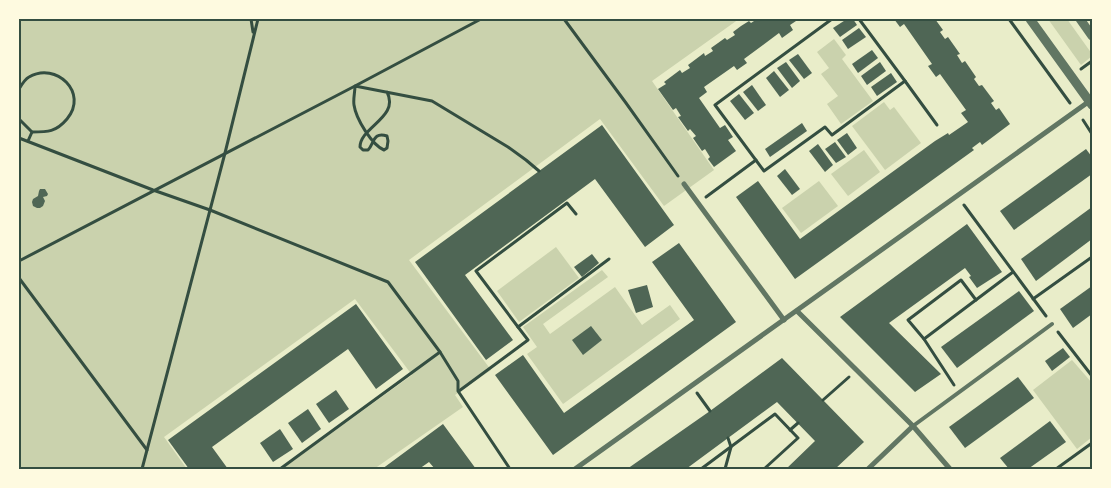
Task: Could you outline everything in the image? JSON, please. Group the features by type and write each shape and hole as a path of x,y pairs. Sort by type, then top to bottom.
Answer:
{"street":[{"path":"575,469 1091,102 1030,19"},
{"path":"1080,19 1092,36"},
{"path":"684,184 784,320"},
{"path":"797,311 913,426 950,469"},
{"path":"868,469 913,426"}],"lane":[{"path":"913,426 1052,324"}],"path":[{"path":"250,19 254,36"},
{"path":"142,469 258,19"},
{"path":"19,261 481,19"},
{"path":"564,19 684,184"},
{"path":"832,19 715,105 764,171 825,127 832,135 905,81"},
{"path":"859,19 937,125"},
{"path":"1009,19 1092,134"},
{"path":"19,88 29,77 42,72 50,72 65,81 73,93 75,104 71,115 62,125 49,132 32,132 19,120"},
{"path":"355,86 432,101 508,147 539,172"},
{"path":"355,86 354,105 366,133 373,140 379,148 384,150 387,148 388,141 387,136 383,134 373,140 368,150 363,150 360,147 360,141 366,133 383,118 389,105 387,92"},
{"path":"28,141 32,132"},
{"path":"19,138 210,210 388,282 440,352 458,381 458,391 510,469"},
{"path":"698,203 756,160"},
{"path":"957,196 1092,376"},
{"path":"458,391 528,340 476,271 567,203 576,214"},
{"path":"1033,299 1092,257"},
{"path":"518,327 609,259"},
{"path":"924,338 1013,272"},
{"path":"19,278 147,450"},
{"path":"959,392 924,338 908,320 961,280 976,300"},
{"path":"280,469 440,352"},
{"path":"823,400 857,370"},
{"path":"692,386 710,411"},
{"path":"700,469 775,414 798,438 764,469"},
{"path":"790,430 798,423"},
{"path":"725,469 731,447 728,438"},
{"path":"1056,469 1092,443"}],"green space":[{"path":"19,19 739,19 652,81 714,170 664,206 600,119 409,260 491,370 455,395 463,407 374,469 282,469 412,375 355,299 164,437 187,469 19,469"},
{"path":"1048,19 1067,19 1092,56 1081,65"},
{"path":"834,39 846,55 842,59 873,101 841,124 827,104 838,96 821,74 829,68 817,52"},
{"path":"884,102 890,110 894,107 921,143 885,170 852,126"},
{"path":"864,150 880,172 848,196 831,174"},
{"path":"819,181 838,206 801,233 782,208"},
{"path":"556,247 579,278 519,322 497,291"},
{"path":"602,270 608,277 543,324 550,334 615,287 642,325 670,305 680,319 563,404 527,354 537,347 523,327"},
{"path":"1072,360 1092,383 1092,437 1077,449 1033,390"}],"building":[{"path":"757,19 799,19 790,25 793,30 782,38 779,33 744,59 747,63 737,70 734,66 704,87 707,92 699,98 720,128 725,125 733,137 728,140 736,151 714,167 708,159 710,157 705,149 702,151 693,138 696,136 690,129 688,131 678,117 681,116 676,108 673,110 658,89 680,70 682,73 690,68 688,65 704,53 705,56 713,51 711,48 725,38 727,40 735,35 733,32 741,26"},
{"path":"847,19 853,19 857,25 840,37 833,28"},
{"path":"894,19 935,19 943,30 940,32 945,39 948,37 960,54 957,55 962,63 965,61 976,77 974,79 979,86 982,85 994,101 991,103 996,110 999,108 1010,124 982,145 980,142 972,148 974,150 795,279 736,197 758,181 800,239 935,141 948,133 949,135 968,122 961,113 966,110 940,74 936,77 928,66 932,64 904,24 900,27"},
{"path":"859,28 866,37 848,49 842,40"},
{"path":"872,50 878,58 858,73 852,64"},
{"path":"798,54 812,73 804,79 789,60"},
{"path":"786,62 800,81 792,88 777,68"},
{"path":"880,62 886,71 867,85 861,76"},
{"path":"774,71 789,90 780,97 766,78"},
{"path":"891,73 897,82 877,96 871,87"},
{"path":"752,85 766,105 758,111 743,92"},
{"path":"739,94 754,113 745,120 730,101"},
{"path":"802,123 807,131 770,157 765,149"},
{"path":"602,125 674,225 645,247 595,179 465,275 513,340 486,360 415,262"},
{"path":"847,133 857,148 848,155 837,140"},
{"path":"835,142 846,157 836,163 825,149"},
{"path":"818,144 833,165 825,172 809,151"},
{"path":"1086,149 1092,157 1092,174 1014,230 1000,211"},
{"path":"785,169 800,189 792,195 777,176"},
{"path":"40,189 45,189 48,194 43,197 45,201 43,206 37,208 33,206 32,202 38,196"},
{"path":"1092,207 1092,239 1036,281 1021,259"},
{"path":"967,224 1002,272 977,288 965,268 889,323 941,374 915,392 840,317"},
{"path":"679,243 736,322 553,455 495,375 523,355 564,413 694,320 652,262"},
{"path":"592,254 599,263 582,277 574,267"},
{"path":"647,285 653,307 636,313 628,290"},
{"path":"1092,286 1092,314 1073,328 1060,309"},
{"path":"1019,291 1034,311 957,368 941,347"},
{"path":"356,304 403,369 376,389 348,349 212,447 228,469 189,469 168,440"},
{"path":"591,326 602,340 583,355 572,340"},
{"path":"1063,348 1070,357 1052,371 1045,361"},
{"path":"782,358 864,442 835,469 786,469 815,441 777,402 686,469 627,469 710,411"},
{"path":"1018,377 1034,398 965,448 949,427"},
{"path":"336,390 349,409 329,423 316,404"},
{"path":"308,409 321,429 302,443 288,423"},
{"path":"1050,421 1066,442 1028,469 1009,469 1000,458"},
{"path":"443,424 476,469 435,469 429,462 419,469 382,469"},
{"path":"280,429 293,449 273,462 260,443"}]}
